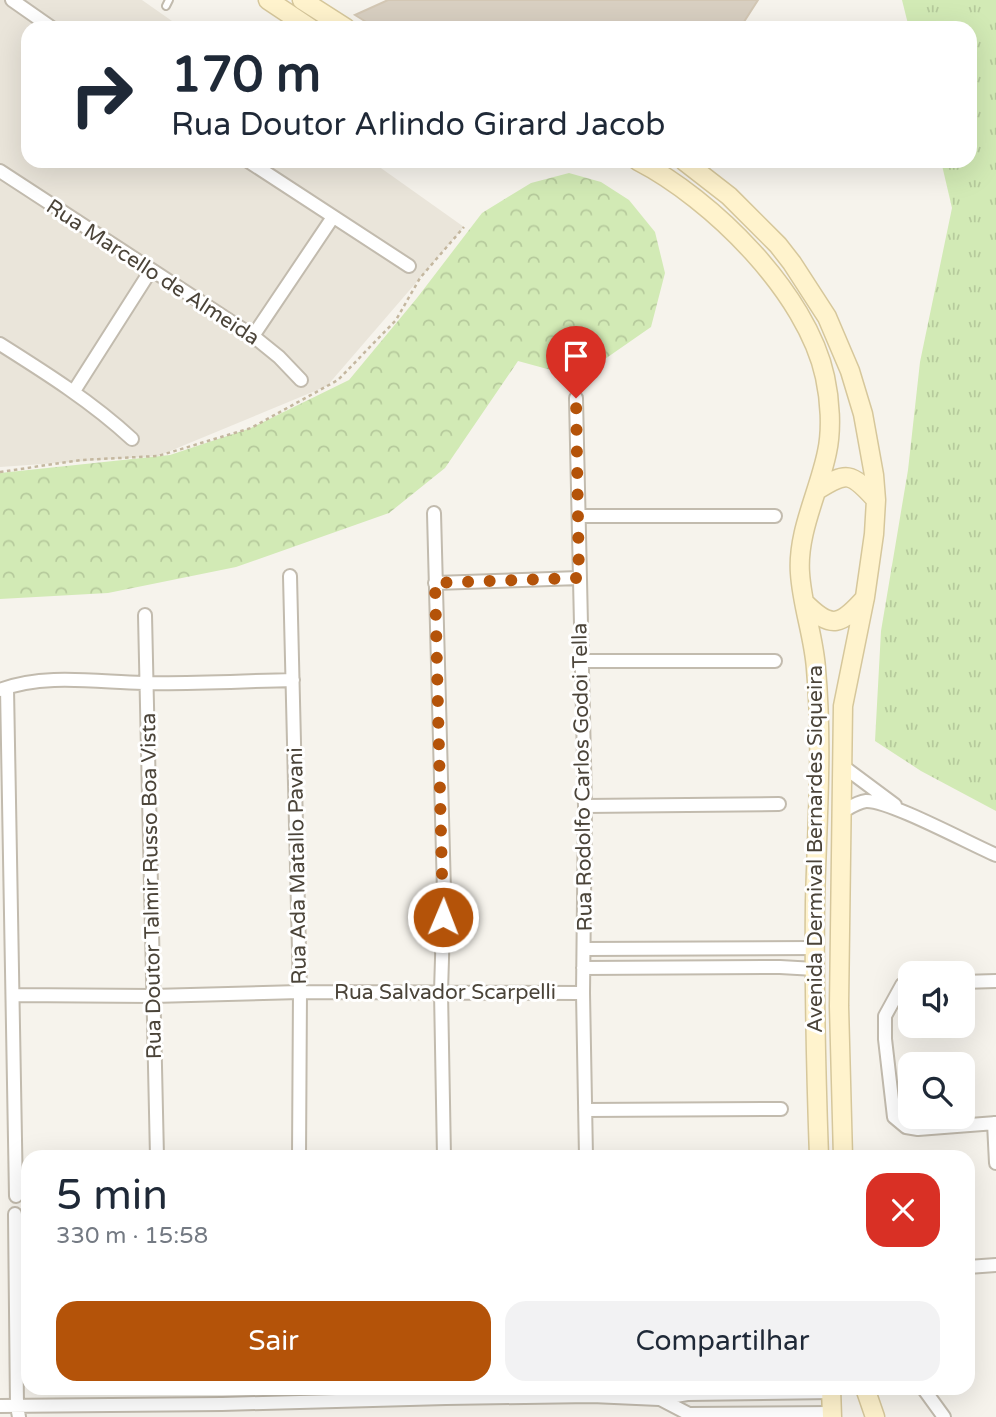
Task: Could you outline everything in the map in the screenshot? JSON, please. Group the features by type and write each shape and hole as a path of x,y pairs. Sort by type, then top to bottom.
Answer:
{"main road":[{"path":"268,0 300,21"},
{"path":"302,0 335,21"},
{"name":"Avenida Dermival Bernardes Siqueira","path":"649,168 685,190 761,260 799,313 825,376 829,409 828,450 805,527 800,571 817,681 814,948 819,1150"},
{"name":"Avenida Dermival Bernardes Siqueira","path":"693,168 729,195 792,263 827,317 850,371 863,414 876,500 865,597 844,706 839,1006 843,1150"},
{"path":"816,491 837,479 849,477 859,481 876,500"},
{"path":"805,603 819,617 838,622 848,618 865,597"},
{"path":"831,1395 832,1415"},
{"path":"867,1395 875,1417"}],"street":[{"path":"12,0 42,21"},
{"path":"269,168 332,217 409,266"},
{"name":"Rua Marcello de Almeida","path":"0,171 253,337 279,357 301,380"},
{"path":"253,337 332,217"},
{"path":"74,391 151,270"},
{"path":"0,344 74,391 132,439"},
{"name":"Rua Rodolfo Carlos Godoi Tella","path":"576,398 585,806 583,993 586,1150"},
{"path":"434,513 444,892 441,992 444,1150"},
{"path":"579,516 775,516"},
{"name":"Rua Ada Matallo Pavani","path":"289,576 300,992 299,1150"},
{"path":"435,583 579,578"},
{"name":"Rua Doutor Talmir Russo Boa Vista","path":"145,615 157,1150"},
{"path":"583,661 775,661"},
{"path":"16,1196 6,1047 13,995 4,689 26,682 51,681 147,683 293,680"},
{"path":"844,767 906,814"},
{"path":"842,812 859,802 869,801 906,814 996,855"},
{"path":"585,806 779,804"},
{"path":"584,949 814,948"},
{"path":"583,968 815,969"},
{"path":"975,982 996,981"},
{"path":"898,992 884,1016 884,1039 894,1117 906,1127 918,1129 995,1123 996,1163"},
{"name":"Rua Salvador Scarpelli","path":"13,995 583,993"},
{"path":"585,1110 781,1109"},
{"path":"15,1214 18,1412"},
{"path":"975,1266 996,1265"},
{"path":"158,1395 158,1403"},
{"path":"302,1395 302,1402"},
{"path":"0,1406 18,1412 158,1403 223,1411 302,1402 414,1395"},
{"path":"621,1395 659,1399 681,1395"},
{"path":"687,1395 689,1415"},
{"path":"928,1395 944,1417"},
{"path":"659,1399 689,1415 832,1415"}],"path":[{"path":"0,472 81,460 158,456 251,428 338,380 396,320 420,278 464,227"}],"shaded area":[{"path":"0,0 142,0 172,21 21,21 21,168 381,168 464,227 327,386 158,456 0,467"}],"green space":[{"path":"902,0 996,0 996,811 921,771 875,741 881,631 908,470 920,362 952,208 943,168 977,168 977,21 907,21"},
{"path":"569,173 601,182 629,200 655,232 665,273 651,327 592,368 551,370 518,361 445,468 389,513 236,567 108,593 0,599 0,473 170,455 251,428 349,380 417,298 482,213 531,183"}],"building":[{"path":"388,0 758,0 744,21 365,21 355,15"}],"route":[{"path":"443,917 435,583 579,578 576,398"}]}
